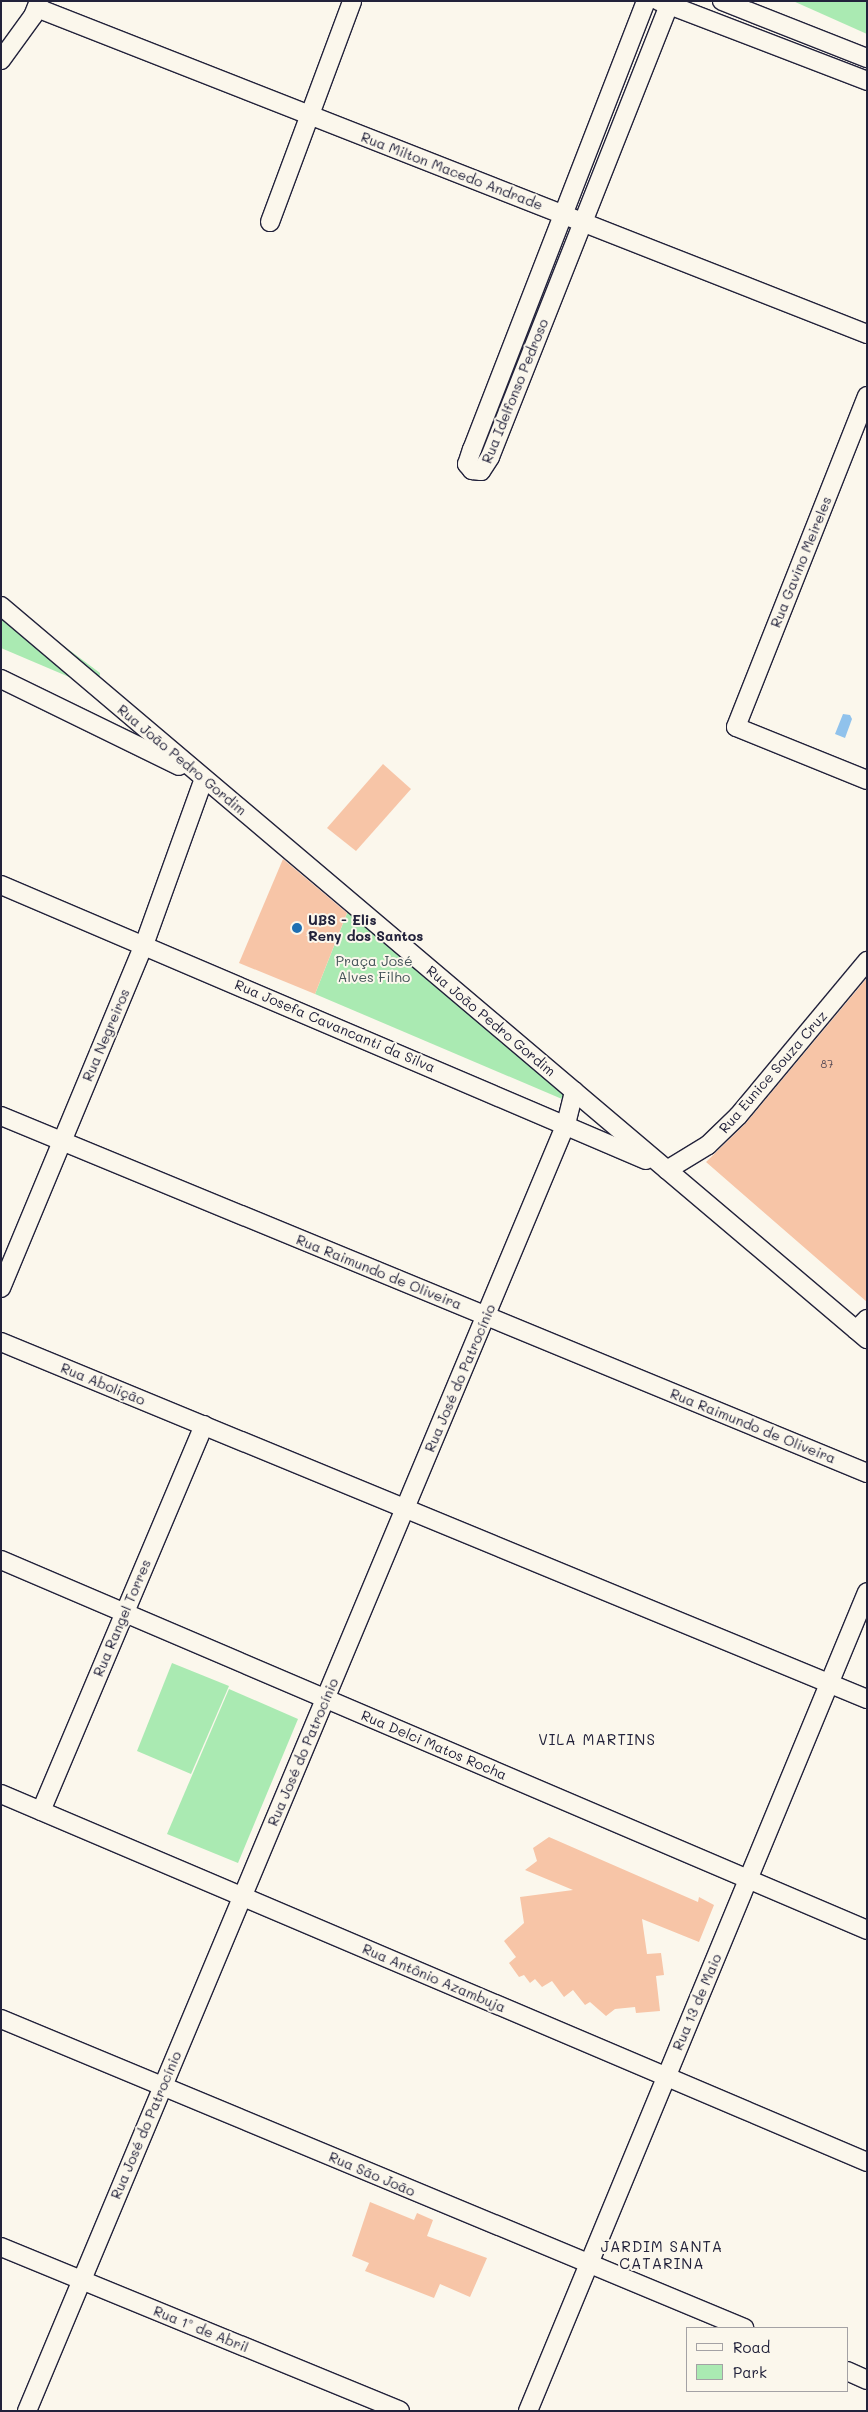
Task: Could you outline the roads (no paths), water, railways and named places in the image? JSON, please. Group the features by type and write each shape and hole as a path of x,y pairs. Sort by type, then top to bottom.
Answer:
{"street":[{"path":"270,222 352,1"},
{"name":"Rua Idelfonso Pedroso","path":"646,1 472,449 467,464 472,470 482,471 488,463 584,223 666,3"},
{"path":"722,1 867,58"},
{"path":"666,3 867,81"},
{"path":"1,60 38,4"},
{"name":"Rua Milton Macedo Andrade","path":"38,4 309,114 867,334"},
{"name":"Rua Gavino Meireles","path":"867,396 736,727 867,780"},
{"name":"Rua João Pedro Gordim","path":"1,606 667,1170 863,1329"},
{"path":"1,679 204,778"},
{"name":"Rua Negreiros","path":"1,1288 144,945 204,778"},
{"name":"Rua Josefa Cavancanti da Silva","path":"1,885 566,1124 667,1170"},
{"name":"Rua Eunice Souza Cruz","path":"667,1170 708,1145 738,1116 867,961"},
{"name":"Rua José do Patrocínio","path":"27,2411 566,1124 574,1091"},
{"name":"Rua Raimundo de Oliveira","path":"1,1116 867,1473"},
{"name":"Rua Abolição","path":"1,1342 867,1699"},
{"name":"Rua Rangel Torres","path":"41,1811 204,1425"},
{"name":"Rua Delci Matos Rocha","path":"1,1560 867,1930"},
{"name":"Rua 13 de Maio","path":"528,2411 867,1592"},
{"name":"Rua Antônio Azambuja","path":"1,1794 867,2162"},
{"name":"Rua São João","path":"1,2019 742,2327"},
{"name":"Rua 1º de Abril","path":"1,2247 400,2411"},
{"path":"848,2371 867,2380"}],"water":[{"path":"843,714 850,715 852,719 845,738 835,734"}],"place":[{"name":"UBS - Elis Reny dos Santos","path":"297,928"}],"district":[{"name":"VILA MARTINS","path":"597,1740"},
{"name":"JARDIM SANTA CATARINA","path":"662,2254"}],"park label":[{"name":"Praça José Alves Filho","path":"374,970"}]}
